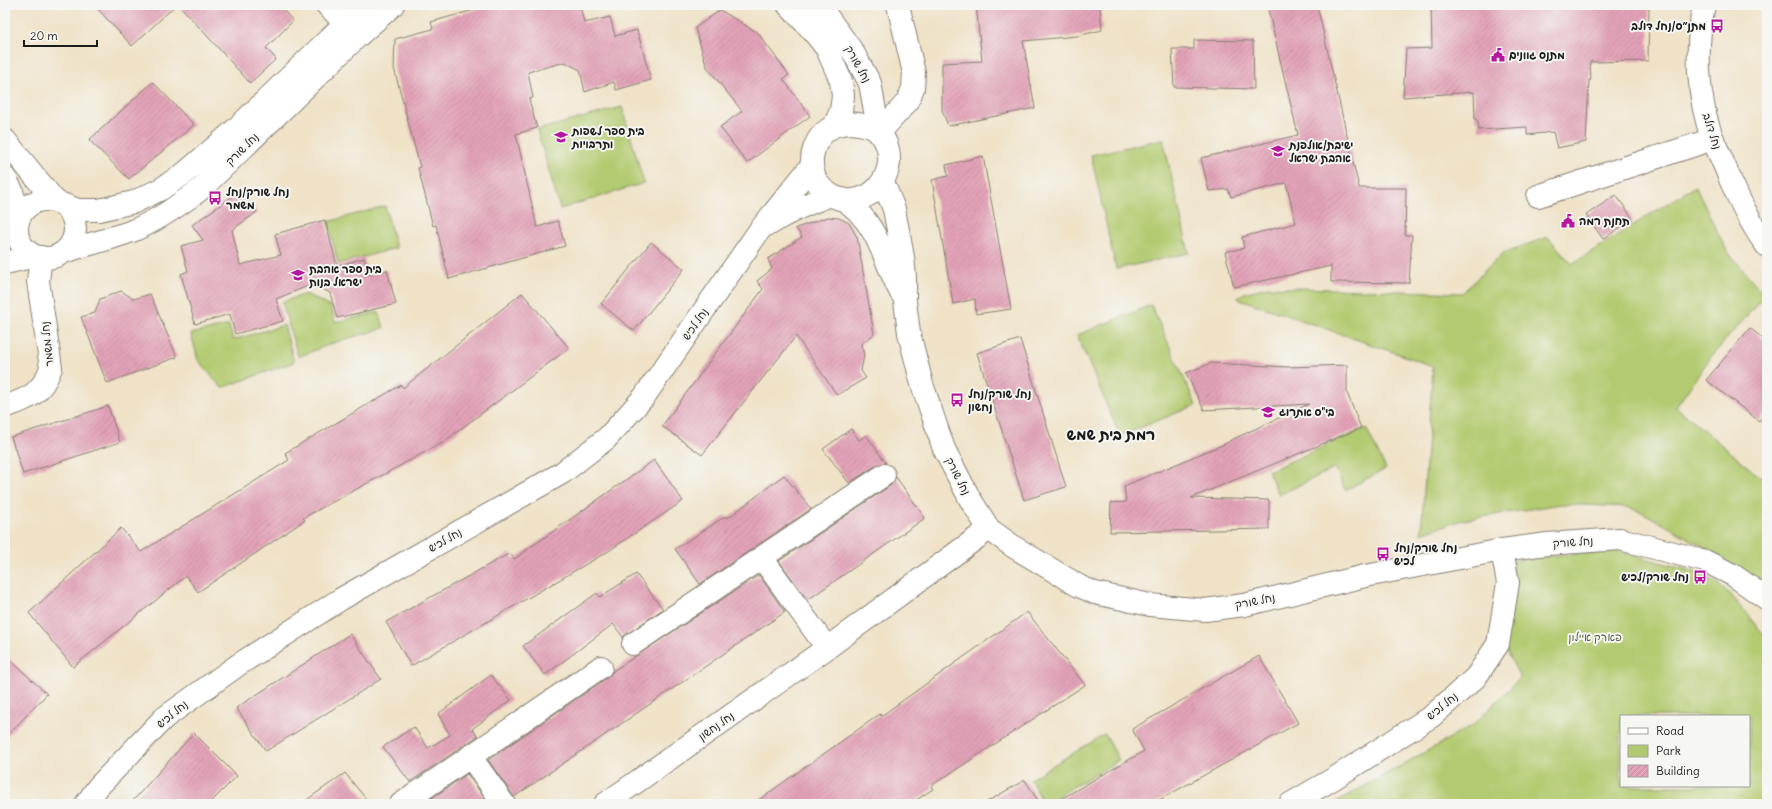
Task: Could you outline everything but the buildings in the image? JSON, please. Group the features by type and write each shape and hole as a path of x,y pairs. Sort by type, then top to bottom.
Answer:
{"street":[{"path":"327,5 351,29"},
{"name":"נחל שורק","path":"64,252 131,231 174,209 201,189 351,29 364,5"},
{"name":"נחל שורק","path":"59,202 78,210 99,210 134,202 162,189 185,173 351,29 393,5"},
{"name":"נחל שורק","path":"788,5 812,30 827,50 841,81 843,96 841,111 834,126"},
{"name":"נחל שורק","path":"817,5 824,12 853,52 870,83 879,133"},
{"path":"879,133 908,101 913,88 914,73 898,5"},
{"name":"נחל דולב","path":"1704,5 1698,45 1699,77 1704,110 1713,139 1735,190 1759,236 1767,246"},
{"path":"849,123 869,127 879,133 888,156 887,173 883,182 872,193 853,200 837,197 819,184 815,178 812,165 812,156 818,139 834,126 849,123"},
{"path":"1538,196 1713,139"},
{"path":"5,140 71,214 75,226 72,241 64,252 55,256 38,256 5,263"},
{"name":"נחל לכיש","path":"86,804 98,787 164,718 238,665 341,599 562,473 606,438 644,397 759,232 812,165"},
{"path":"5,178 12,191 14,223 21,243 27,250 38,256"},
{"name":"נחל שורק","path":"883,182 894,209 905,278 905,301 910,333 932,417 944,449 970,499 989,529 1014,547 1079,586 1095,593 1150,605 1205,610 1244,605 1365,576 1502,550 1547,544 1620,539 1705,561 1733,576 1767,599"},
{"name":"נחל שורק","path":"837,197 856,208 867,220 882,249 892,277 905,301"},
{"name":"נחל לכיש","path":"759,232 786,214 808,204 837,197"},
{"path":"14,223 27,207 34,202 46,200 59,202"},
{"name":"נחל משמר","path":"5,407 28,399 39,390 46,381 51,368 38,281 38,256"},
{"path":"633,644 884,475"},
{"name":"נחל נחשון","path":"605,804 827,648 989,529"},
{"name":"נחל לכיש","path":"1290,804 1333,779 1432,716 1476,677 1498,644 1508,583 1502,550"},
{"path":"762,558 827,648"},
{"path":"401,804 601,667"},
{"path":"470,756 504,804"}],"green space":[{"path":"622,107 644,183 560,209 537,130"},
{"path":"1163,139 1189,253 1116,269 1091,155"},
{"path":"1695,186 1727,251 1765,295 1710,358 1676,407 1767,483 1767,587 1709,550 1642,512 1627,507 1561,504 1463,520 1421,533 1433,366 1237,298 1244,293 1267,287 1462,293 1503,253 1548,237 1572,264"},
{"path":"385,206 396,248 338,264 328,222"},
{"path":"306,294 331,307 335,322 379,312 384,328 336,342 298,357 282,302"},
{"path":"1151,305 1196,405 1120,436 1077,335"},
{"path":"229,325 233,340 284,325 294,362 222,388 198,360 191,334"},
{"path":"1366,428 1386,469 1345,490 1335,468 1279,495 1268,471"},
{"name":"פארק איילון","path":"1619,551 1699,573 1724,588 1767,638 1767,804 1333,804 1473,725 1520,678 1505,647 1512,561 1548,556"},
{"path":"1105,734 1119,760 1044,804 1030,779"}],"place":[{"name":"מתנ״ס/נחל דולב","path":"1717,26"},
{"name":"מתנס גוונים","path":"1498,55"},
{"name":"בית ספר לשפות ותרבויות","path":"561,137"},
{"name":"ישיבת/אולפנת אהבת ישראל","path":"1278,151"},
{"name":"נחל שורק/נחל משמר","path":"215,198"},
{"name":"תחנת רמה","path":"1568,221"},
{"name":"בית ספר אהבת ישראל בנות","path":"298,275"},
{"name":"נחל שורק/נחל נחשון","path":"957,400"},
{"name":"בי\"ס אתרוג","path":"1268,412"},
{"name":"נחל שורק/נחל לכיש","path":"1383,554"},
{"name":"נחל שורק/לכיש","path":"1700,577"}],"district":[{"name":"רמת בית שמש","path":"1111,435"}]}
